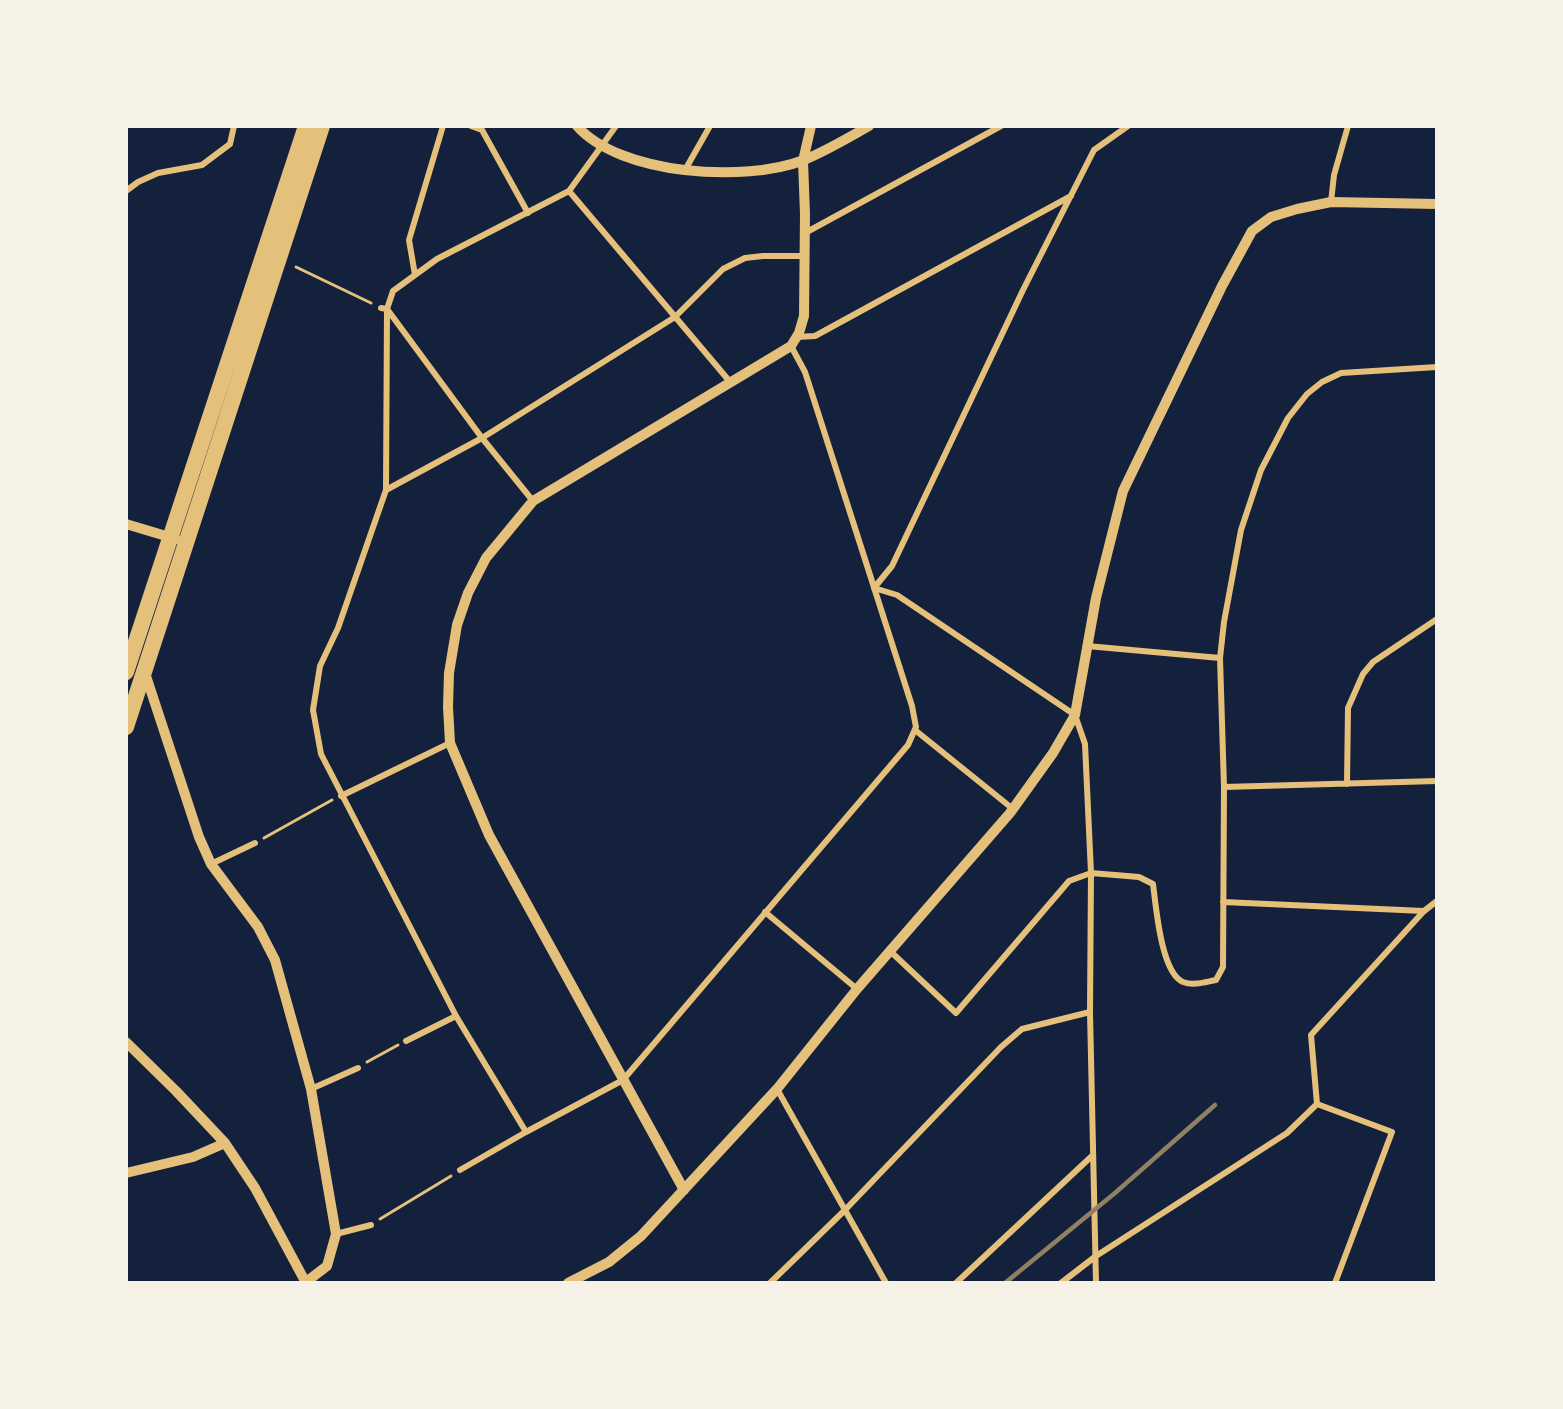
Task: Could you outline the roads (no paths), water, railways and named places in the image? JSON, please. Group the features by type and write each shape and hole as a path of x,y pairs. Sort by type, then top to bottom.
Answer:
{"highway":[{"path":"126,728 144,672 179,540 306,126"},
{"path":"126,672 179,540 322,126"}],"street":[{"path":"126,191 138,182 158,173 202,165 230,144 234,126"},
{"path":"415,275 409,240 443,126"},
{"path":"471,126 482,130 528,213"},
{"path":"577,126 585,135 601,145 637,160 685,171 714,173 755,172 803,160 869,126"},
{"path":"526,1132 456,1016 341,796 321,754 313,710 320,666 338,628 386,490 384,308 393,291 437,259 569,191 616,126"},
{"path":"685,171 710,126"},
{"path":"460,1170 623,1080 908,744 915,730 912,706 794,341 804,316 803,160 811,126"},
{"path":"805,234 1001,126"},
{"path":"874,588 892,566 1023,290 1094,150 1128,126"},
{"path":"1331,202 1334,175 1348,126"},
{"path":"569,191 731,383"},
{"path":"684,1190 489,835 450,743 449,673 460,614 468,593 486,558 533,501 731,383 794,341 815,336 1071,196"},
{"path":"568,1283 609,1262 641,1236 777,1089 857,989 1013,809 1053,753 1075,715 1096,598 1123,491 1239,253 1252,231 1271,217 1331,202 1437,204"},
{"path":"386,490 482,438 675,317 723,269 745,258 805,256"},
{"path":"384,308 482,438 533,501"},
{"path":"890,951 956,1013 1069,881 1091,873 1139,877 1153,884 1162,945 1173,975 1181,981 1194,984 1216,980 1223,967 1224,787 1220,658 1224,622 1241,530 1261,470 1288,418 1307,394 1322,382 1341,373 1437,367"},
{"path":"126,524 179,540"},
{"path":"874,588 897,595 1075,715 1085,744 1091,873 1090,1012 1096,1283"},
{"path":"1347,784 1348,708 1363,674 1373,662 1437,619"},
{"path":"1087,646 1220,658"},
{"path":"126,1042 225,1143 255,1188 306,1283 327,1266 336,1234 311,1089 275,960 258,927 211,864 199,837 144,672"},
{"path":"915,730 1013,809"},
{"path":"341,796 450,743"},
{"path":"1224,787 1437,781"},
{"path":"211,864 255,843"},
{"path":"1317,1104 1311,1035 1424,911 1437,901"},
{"path":"1223,902 1424,911"},
{"path":"765,912 857,989"},
{"path":"770,1283 845,1210 1001,1047 1022,1029 1090,1012"},
{"path":"406,1041 456,1016"},
{"path":"311,1089 358,1068"},
{"path":"777,1089 886,1283"},
{"path":"1061,1283 1096,1256 1287,1133 1317,1104"},
{"path":"1317,1104 1392,1132 1335,1283"},
{"path":"126,1173 193,1157 225,1143"},
{"path":"956,1283 1093,1155"},
{"path":"336,1234 371,1225"}],"railway":[{"path":"1005,1283 1115,1193 1215,1105"}]}
